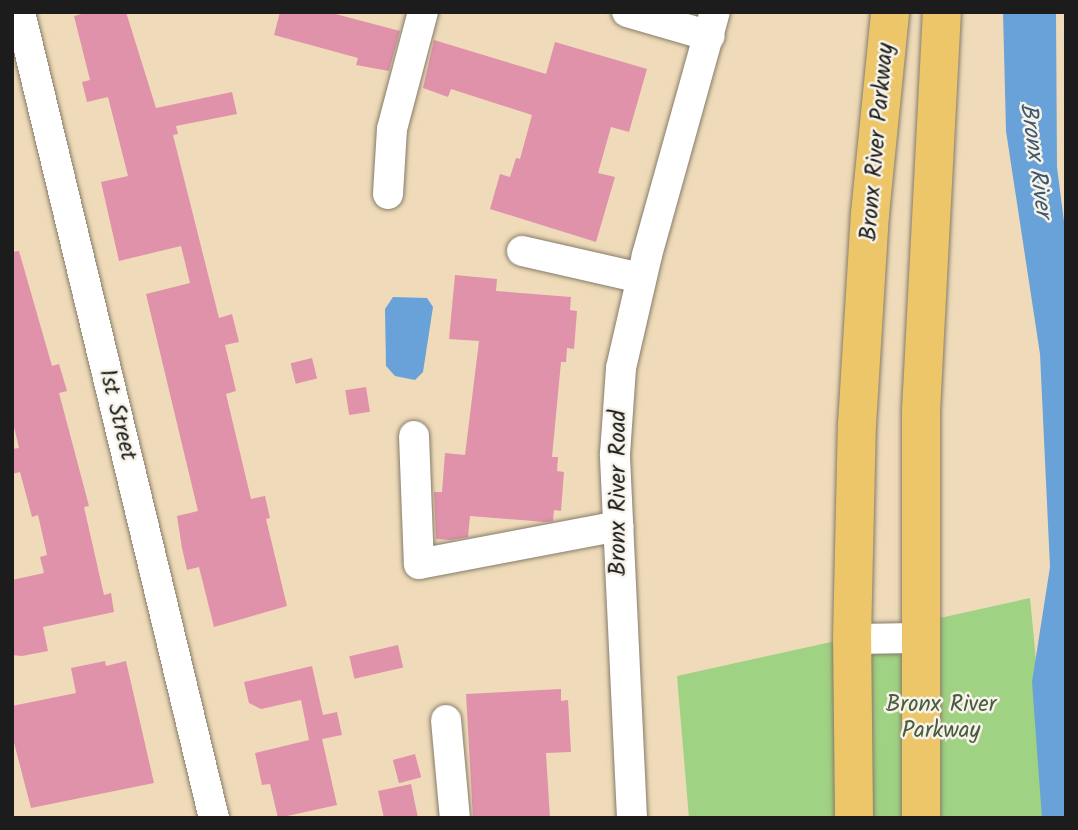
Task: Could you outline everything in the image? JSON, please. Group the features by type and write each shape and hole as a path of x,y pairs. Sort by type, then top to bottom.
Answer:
{"highway":[{"name":"Bronx River Parkway","path":"854,818 852,639 862,327 890,12"},
{"path":"921,818 918,638 923,322 942,12"}],"street":[{"name":"1st Street","path":"20,12 214,818"},
{"path":"388,194 393,129 423,12"},
{"path":"628,12 712,24"},
{"name":"Bronx River Road","path":"632,818 615,453 621,368 641,278 712,24"},
{"path":"522,251 641,278"},
{"path":"414,436 419,564 618,526"},
{"path":"852,639 918,638"},
{"path":"446,720 455,818"}],"green space":[{"name":"Bronx River Parkway","path":"1030,598 1051,818 689,818 677,676"}],"water":[{"name":"Bronx River","path":"1003,12 1056,12 1057,167 1066,237 1066,818 1042,818 1032,682 1050,567 1040,354 1006,131"},
{"path":"393,297 427,298 433,307 423,372 415,380 395,376 386,366 385,309"}],"building":[{"path":"89,12 126,12 156,108 232,92 237,114 176,126 178,134 173,135 219,318 232,314 239,342 225,345 236,391 226,394 251,499 265,496 270,518 266,519 287,606 214,627 199,567 187,570 182,548 177,516 198,511 146,294 190,283 181,246 119,261 101,182 128,176 108,97 87,102 82,82 90,80 74,16"},
{"path":"280,12 328,12 400,31 389,71 356,65 358,58 274,35"},
{"path":"434,40 546,74 555,42 647,69 629,132 611,127 598,173 615,177 596,242 490,209 500,174 510,177 516,158 520,159 532,115 451,89 448,97 423,88"},
{"path":"19,251 52,366 59,364 67,391 59,393 89,506 84,507 104,595 111,593 114,612 43,627 48,651 22,656 12,655 12,580 44,573 40,557 47,555 38,515 32,517 20,472 12,474 12,449 19,448 12,418 12,252"},
{"path":"455,275 497,279 496,291 571,297 570,310 577,311 574,349 567,348 566,362 561,362 552,457 558,457 557,471 564,472 561,511 554,510 553,521 545,522 470,516 468,537 451,540 436,539 434,492 442,492 445,453 465,455 479,341 449,339"},
{"path":"312,358 317,378 296,384 291,363"},
{"path":"366,387 370,412 349,415 345,390"},
{"path":"398,645 403,667 354,679 349,656"},
{"path":"105,661 106,666 126,661 154,783 31,808 12,735 12,706 76,693 71,668"},
{"path":"312,666 323,715 337,712 342,735 322,739 337,805 278,818 270,784 262,785 255,753 309,740 301,700 261,709 249,703 244,682"},
{"path":"561,689 561,701 568,700 571,752 546,753 550,818 473,818 466,694"},
{"path":"415,754 421,777 399,783 393,760"},
{"path":"411,784 418,818 384,818 378,791"}]}
